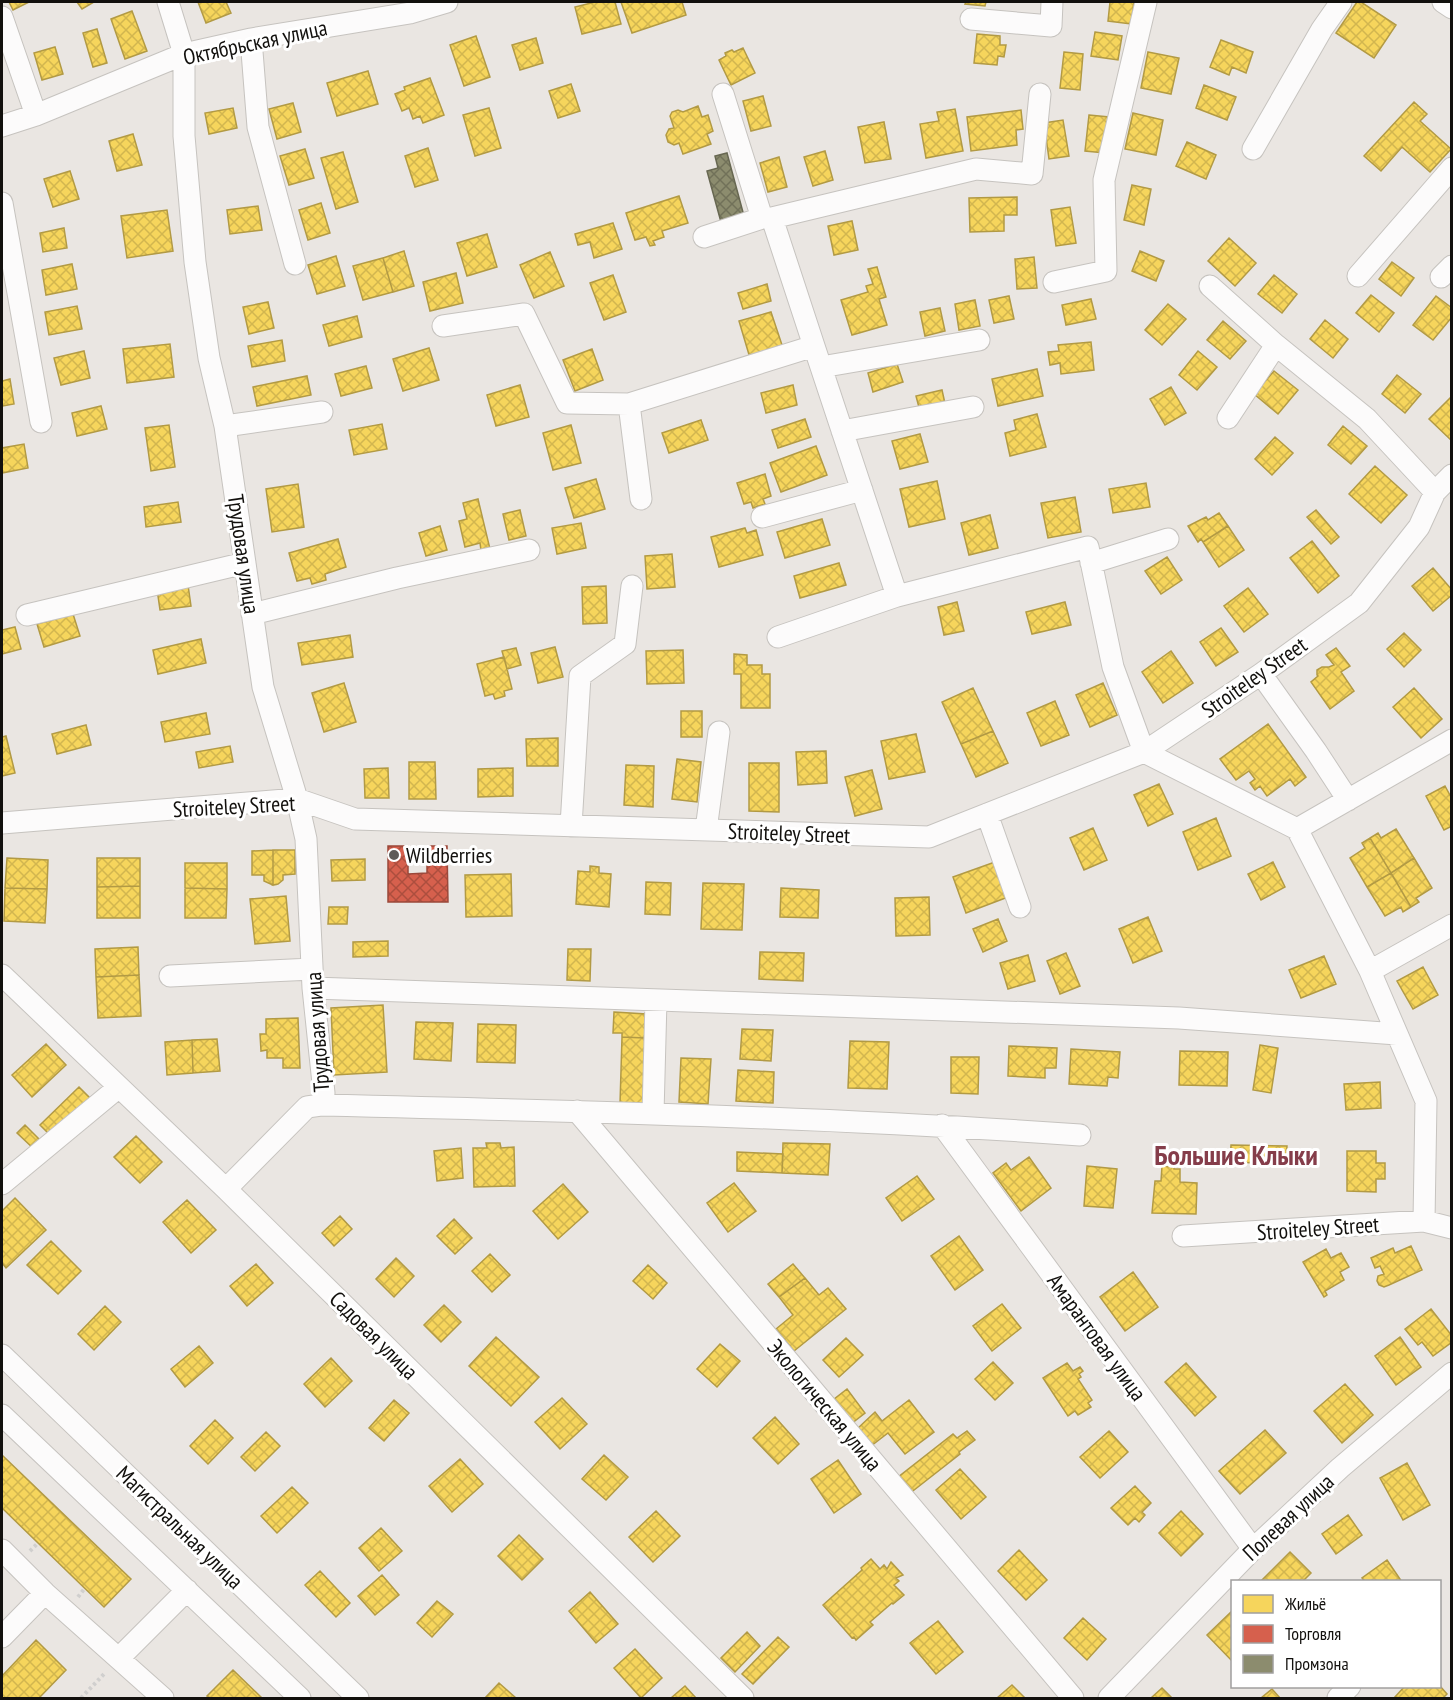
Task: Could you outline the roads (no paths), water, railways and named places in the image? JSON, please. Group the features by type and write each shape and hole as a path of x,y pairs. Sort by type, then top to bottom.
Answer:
{"street":[{"name":"Трудовая улица","path":"168,2 184,54 184,136 195,262 209,358 225,426 263,687 297,799 306,839 312,978 324,1093 321,1105"},
{"name":"Октябрьская улица","path":"2,126 36,115 184,54 251,39 410,13 420,5 447,2"},
{"path":"971,19 1051,26 1052,2"},
{"path":"1054,282 1106,271 1104,180 1146,2"},
{"path":"1253,149 1322,29 1341,2"},
{"path":"1443,2 1452,8"},
{"path":"2,17 36,115"},
{"path":"251,39 258,127 295,264"},
{"path":"723,94 814,346 897,596"},
{"path":"704,237 767,218 976,169 1032,174 1040,94"},
{"path":"1358,276 1452,168"},
{"path":"2,203 41,422"},
{"path":"1210,286 1276,345 1367,419 1435,492"},
{"path":"442,326 524,314 567,403 629,404 814,346"},
{"path":"821,367 979,340"},
{"path":"1228,418 1276,345"},
{"path":"629,404 641,499"},
{"path":"842,431 973,407"},
{"path":"225,426 322,412"},
{"name":"Stroiteley Street","path":"2,823 297,799 354,819 929,837 1144,752 1261,674 1359,603 1419,527 1435,492 1452,475"},
{"path":"762,517 862,490"},
{"path":"1091,563 1168,539"},
{"path":"778,637 897,596 1088,547 1113,667 1144,752 1297,829 1370,971 1426,1101 1424,1221"},
{"path":"252,614 397,578 529,550"},
{"path":"27,615 245,563"},
{"path":"571,826 580,676 625,644 632,586"},
{"path":"1261,674 1348,800"},
{"path":"706,830 719,732"},
{"path":"1297,829 1452,740"},
{"path":"987,814 1020,907"},
{"path":"1370,971 1452,925"},
{"name":"Садовая улица","path":"2,975 226,1189 743,1698"},
{"path":"170,976 312,978 656,1000 1179,1018 1396,1034"},
{"path":"653,1114 656,1000"},
{"path":"2,1184 119,1087"},
{"path":"226,1189 307,1107 321,1105 577,1111 942,1125 1080,1136"},
{"name":"Экологическая улица","path":"577,1111 1073,1698"},
{"name":"Амарантовая улица","path":"942,1125 1253,1549"},
{"name":"Stroiteley Street","path":"1183,1236 1424,1221 1452,1228"},
{"name":"Магистральная улица","path":"2,1355 358,1698"},
{"name":"Полевая улица","path":"1110,1698 1253,1549 1340,1468 1452,1373"},
{"path":"2,1415 300,1698"},
{"path":"2,1550 45,1593 119,1658 152,1695"},
{"path":"119,1658 187,1590"},
{"path":"2,1637 45,1593"}],"place":[{"name":"Wildberries","path":"394,855"}],"district":[{"name":"Большие Клыки","path":"1236,1155"}]}
